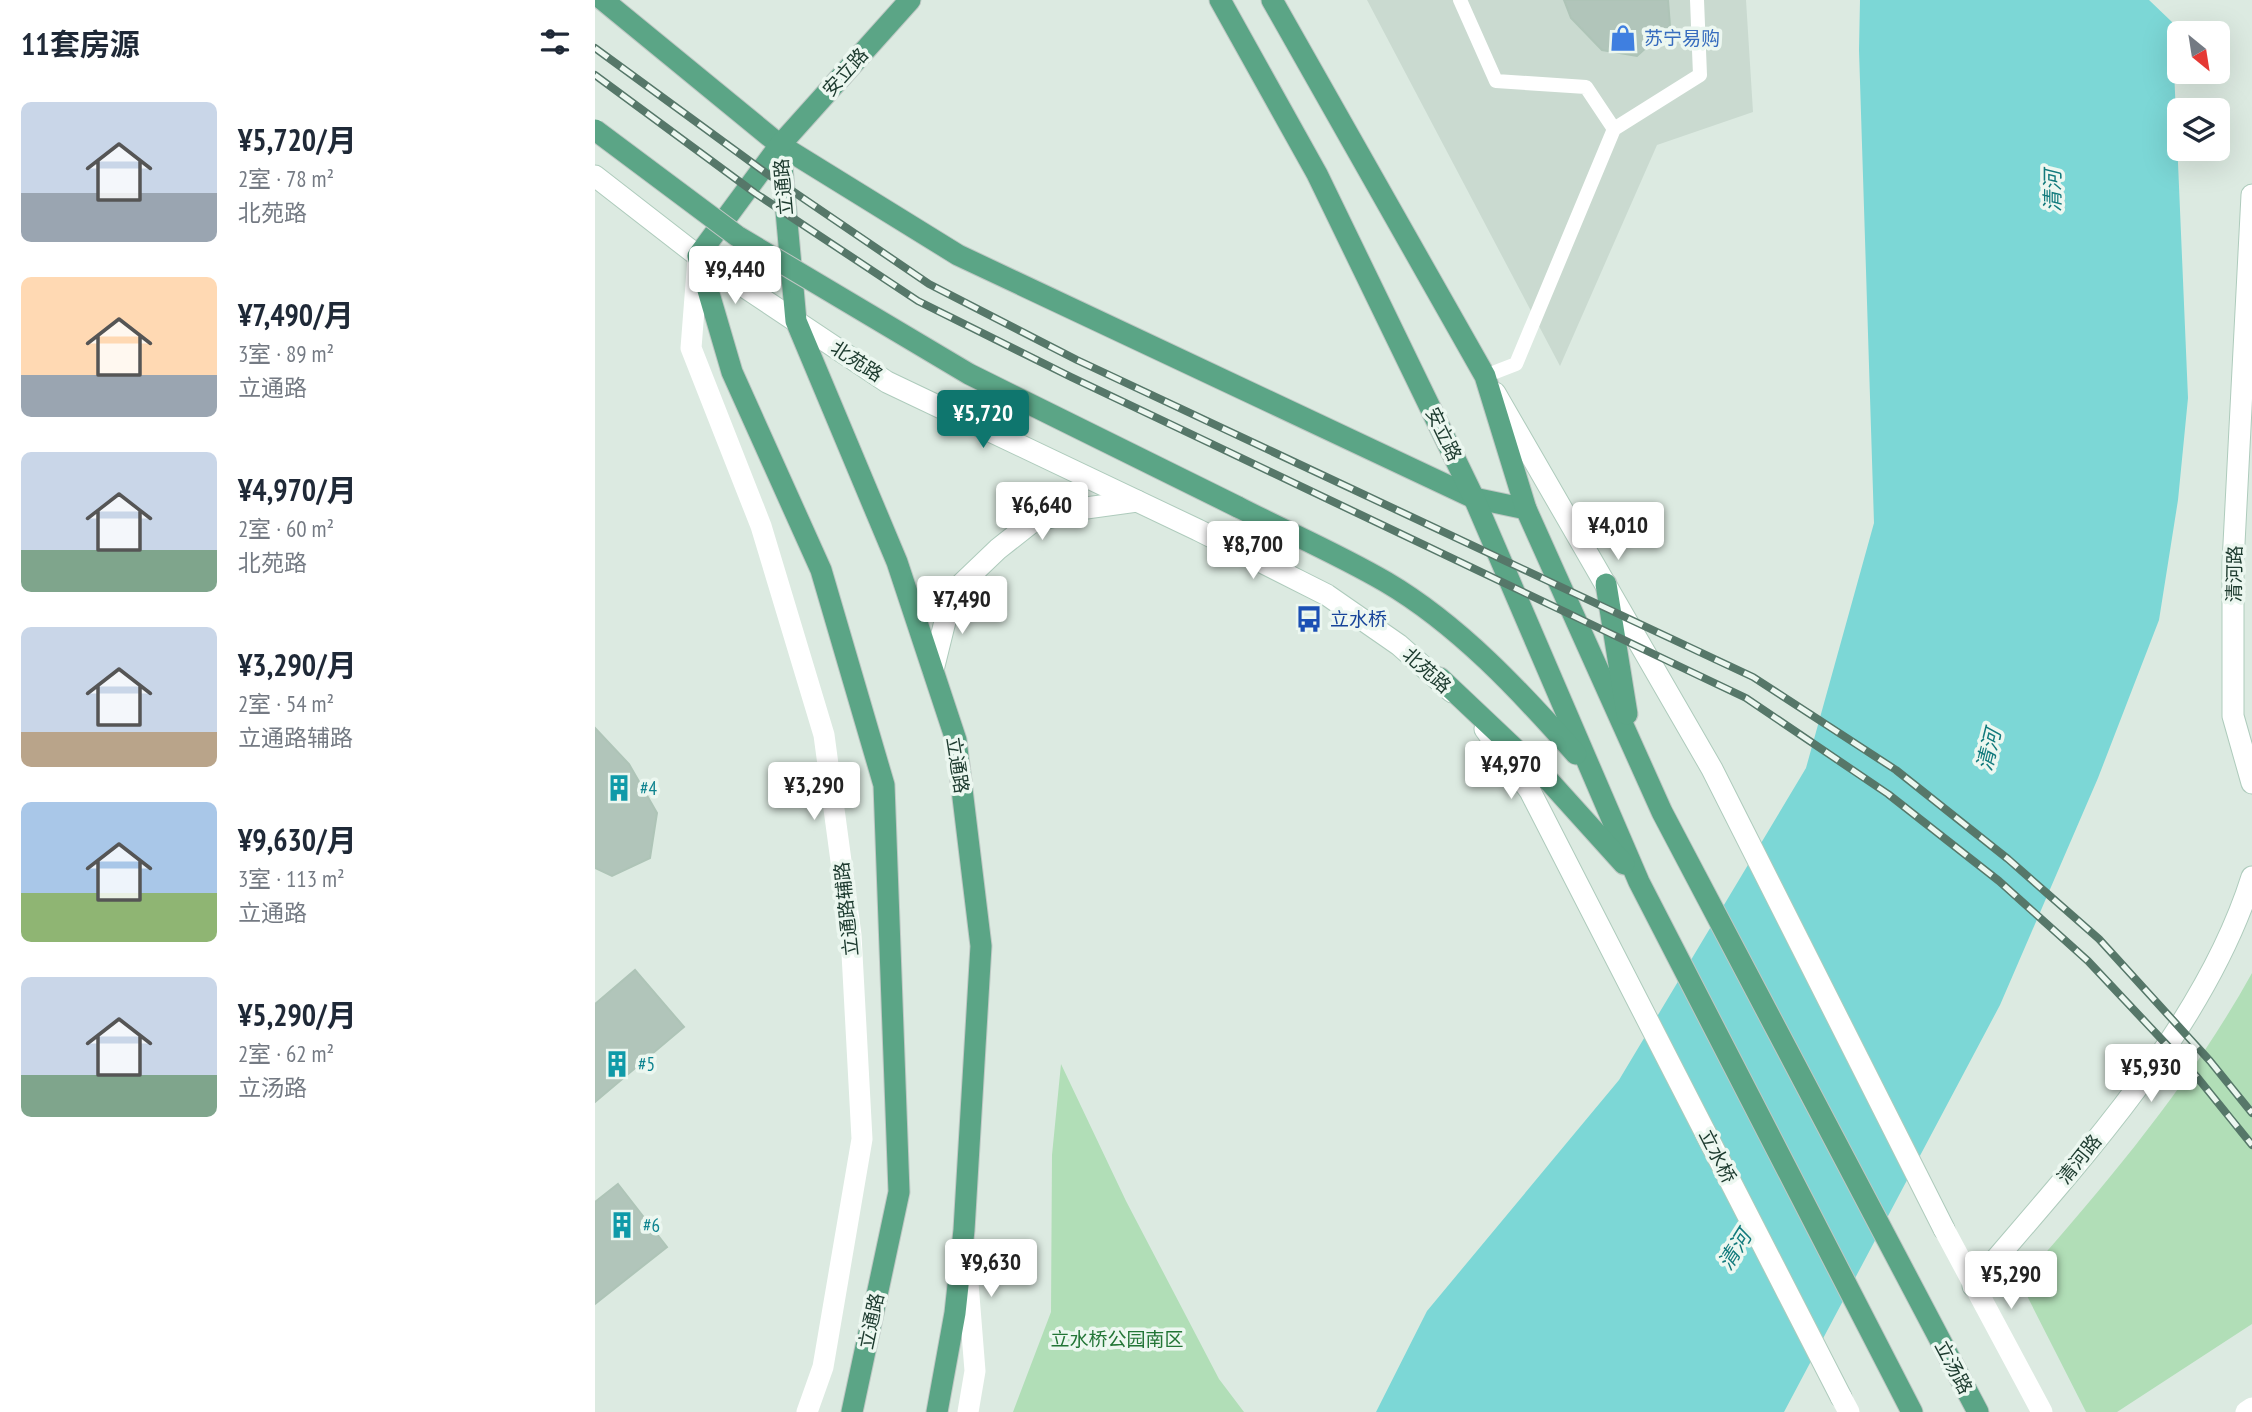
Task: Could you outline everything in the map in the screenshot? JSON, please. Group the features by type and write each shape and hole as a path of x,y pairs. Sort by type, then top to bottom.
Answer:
{"main road":[{"path":"603,0 779,145 958,255 1475,498 1526,509"},
{"name":"安立路","path":"698,256 779,145 910,0"},
{"name":"安立路","path":"1220,0 1317,174 1475,498 1639,882"},
{"path":"1272,0 1485,376 1526,509 1631,740"},
{"path":"595,130 737,236 969,374 1387,582 1482,656 1537,710 1589,768"},
{"name":"立通路","path":"779,145 796,321 897,562 956,740 981,946 964,1230 955,1313 937,1412"},
{"name":"立通路","path":"698,256 732,372 821,570 884,785 899,1192 852,1412"},
{"path":"1606,584 1631,740"},
{"path":"1440,678 1559,791 1639,882 1912,1412"},
{"name":"立汤路","path":"1631,740 1662,812 1978,1412"}],"street":[{"name":"北苑路","path":"595,176 698,256 887,382 1137,501 1327,596 1440,678 1494,739 1530,791 1594,916"},
{"name":"清河路","path":"2252,195 2233,563 2233,716 2252,783"},
{"name":"立通路辅路","path":"698,256 691,348 761,526 824,735 851,935 862,1139 823,1367 807,1412"},
{"path":"1485,376 1712,769 1973,1286 2042,1412"},
{"path":"933,670 952,593 998,549 1031,523 1079,509 1137,501"},
{"name":"清河路","path":"1973,1286 2157,1064 2238,920 2252,877"},
{"name":"立水桥","path":"1594,916 1845,1404"},
{"path":"964,1230 975,1371 968,1412"},
{"path":"2246,1412 2252,1408"}],"lane":[{"path":"1460,0 1496,81 1586,87 1614,129"},
{"path":"1485,376 1516,364 1614,129 1700,75 1697,0"}],"shaded area":[{"path":"1367,0 1746,0 1753,112 1657,145 1560,366"}],"green space":[{"path":"2252,973 2252,1324 2117,1412 2086,1412 2020,1282 2145,1134 2202,1055"},
{"name":"立水桥公园南区","path":"1061,1064 1126,1201 1219,1379 1244,1412 1013,1412 1051,1312 1052,1155"}],"water":[{"name":"清河","path":"1860,0 2149,0 2171,21 2167,21 2167,84 2175,84 2175,98 2167,98 2167,161 2178,161 2188,398 2178,500 2159,620 2098,778 2000,1005 1784,1412 1376,1412 1427,1311 1619,1080 1806,768 1874,523 1859,50"}],"building":[{"name":"苏宁易购","path":"1564,0 1668,0 1670,26 1637,56 1602,50 1571,18"},
{"name":"#4","path":"595,728 629,764 657,813 650,858 612,876 595,868"},
{"name":"#5","path":"635,970 684,1027 595,1102 595,1004"},
{"name":"#6","path":"618,1184 667,1247 595,1304 595,1202"}],"railway":[{"path":"595,48 766,173 929,284 1077,360 1753,677 1896,770 2008,859 2099,939 2210,1061 2252,1113"},
{"path":"595,75 755,193 918,301 1071,377 1746,698 1888,794 1999,881 2088,961 2197,1077 2252,1145"}],"place":[{"name":"苏宁易购","path":"1623,38"},
{"name":"立水桥","path":"1309,619"},
{"name":"#4","path":"619,788"},
{"name":"#5","path":"617,1064"},
{"name":"#6","path":"622,1225"}]}
